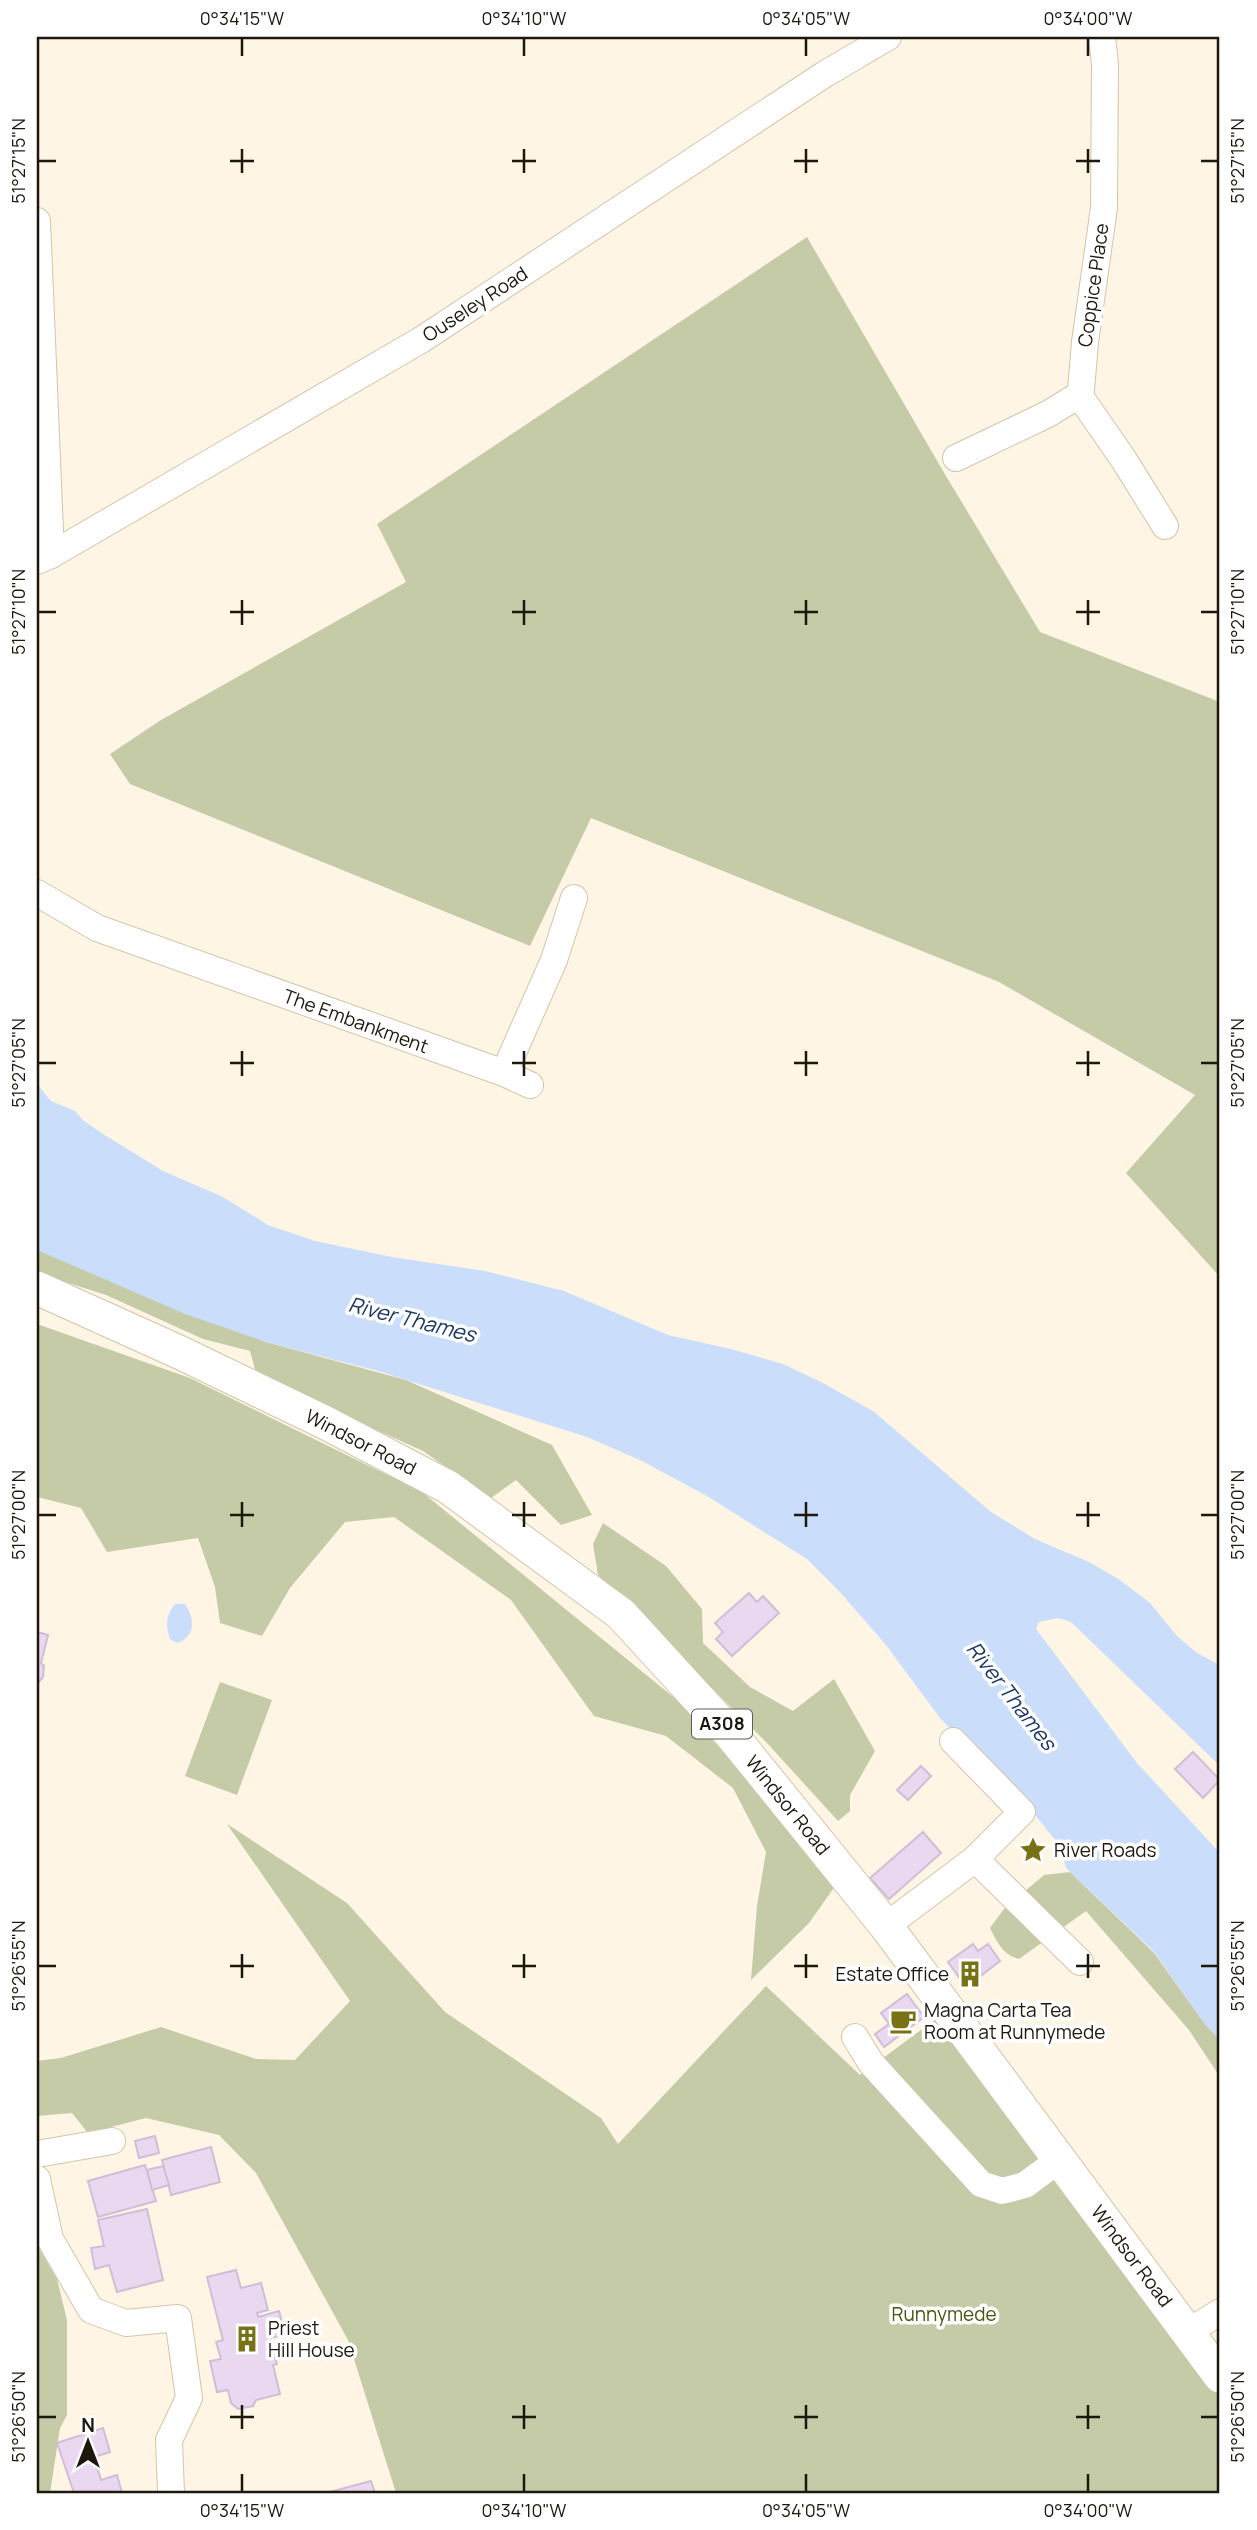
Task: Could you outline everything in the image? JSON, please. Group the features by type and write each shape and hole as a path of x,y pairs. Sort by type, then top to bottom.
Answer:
{"main road":[{"name":"Windsor Road","path":"37,1287 229,1376 448,1487 621,1614 729,1732 886,1926 1060,2160 1209,2352"}],"street":[{"name":"Ouseley Road","path":"44,558 421,340 825,74 888,37"},
{"name":"Coppice Place","path":"1079,395 1104,208 1105,64 1102,37"},
{"path":"37,221 44,558"},
{"path":"956,458 1048,414 1079,395 1125,460 1165,526"},
{"name":"The Embankment","path":"37,893 97,928 504,1073 530,1085"},
{"path":"504,1073 554,960 574,898"},
{"path":"886,1926 975,1859 1022,1812 953,1741"},
{"path":"975,1859 1080,1962"},
{"path":"855,2037 871,2063 981,2184 1002,2191 1025,2185 1060,2160"},
{"path":"37,2154 112,2141"},
{"path":"37,2179 50,2239 91,2310 125,2323 178,2318 190,2398 169,2440 171,2493"},
{"path":"1209,2352 1220,2312"}],"green space":[{"path":"807,237 1040,632 1220,702 1220,1277 1126,1173 1195,1095 999,982 591,818 530,946 130,784 110,754 161,720 406,582 377,524"},
{"path":"37,1245 266,1342 406,1380 552,1445 592,1515 561,1525 516,1480 491,1498 423,1451 257,1376 250,1351 203,1339 106,1295 37,1273"},
{"path":"37,1324 190,1378 422,1492 677,1700 838,1882 809,1923 751,1980 757,1906 766,1852 733,1788 666,1736 594,1716 511,1600 394,1517 345,1522 290,1588 262,1636 220,1623 215,1587 198,1538 107,1552 81,1508 37,1497"},
{"path":"603,1523 666,1566 702,1609 703,1643 750,1687 793,1711 834,1679 875,1751 850,1795 850,1811 838,1821 767,1743 598,1575 593,1544"},
{"path":"220,1682 272,1700 237,1795 185,1776"},
{"name":"Runnymede","path":"227,1824 347,1903 445,2012 601,2118 618,2144 766,1986 860,2075 940,2016 1220,2392 1220,2493 396,2493 348,2340 256,2173 219,2135 146,2118 88,2133 72,2113 37,2116 37,2061 61,2058 161,2027 256,2059 295,2060 350,2001"},
{"path":"1070,1872 1154,1953 1205,2024 1220,2040 1220,2077 1189,2030 1086,1911 1019,1959 1001,1947 990,1928 1004,1909 1044,1875"},
{"path":"37,2245 57,2279 67,2320 67,2415 60,2428 50,2493 37,2493"}],"water":[{"name":"River Thames","path":"37,1084 51,1101 75,1111 103,1134 163,1171 221,1196 268,1225 315,1241 392,1257 485,1271 564,1291 668,1335 783,1364 873,1411 991,1512 1035,1539 1089,1562 1120,1580 1150,1603 1177,1636 1197,1653 1220,1665 1220,1766 1071,1622 1058,1618 1039,1622 1036,1629 1137,1763 1220,1853 1220,2040 1205,2024 1154,1952 1066,1868 1060,1846 992,1761 984,1764 940,1718 886,1645 807,1559 707,1496 642,1461 587,1437 378,1371 266,1342 185,1314 37,1250"},
{"path":"175,1604 185,1604 192,1621 191,1632 177,1643 170,1639 167,1629 168,1616"}],"building":[{"path":"749,1593 757,1602 763,1596 779,1613 732,1656 716,1639 723,1632 715,1623"},
{"path":"37,1632 48,1635 41,1663 44,1666 43,1677 37,1684"},
{"path":"1193,1752 1220,1780 1203,1798 1175,1769"},
{"path":"921,1766 931,1776 908,1800 897,1790"},
{"path":"923,1832 941,1853 889,1899 870,1878"},
{"name":"Estate Office","path":"973,1944 978,1951 988,1944 1000,1961 966,1987 948,1962"},
{"name":"Magna Carta Tea Room at Runnymede","path":"907,1994 924,2017 884,2047 875,2034 889,2024 881,2013"},
{"path":"155,2136 159,2153 139,2158 135,2141"},
{"path":"211,2147 220,2182 171,2195 162,2160"},
{"path":"145,2165 156,2201 98,2217 88,2181"},
{"path":"163,2166 169,2185 152,2190 147,2170"},
{"path":"147,2209 163,2280 117,2292 109,2265 95,2269 91,2248 104,2246 98,2220"},
{"name":"Priest Hill House","path":"236,2270 241,2288 261,2283 268,2310 257,2313 258,2317 279,2311 285,2335 270,2338 277,2364 273,2365 280,2394 256,2400 253,2406 238,2409 231,2403 228,2390 217,2392 210,2361 221,2359 216,2342 223,2340 207,2277"},
{"path":"103,2428 110,2452 94,2457 101,2480 117,2475 122,2493 74,2493 57,2443"},
{"path":"371,2481 375,2493 326,2493"}],"place":[{"name":"River Roads","path":"1033,1850"},
{"name":"Estate Office","path":"970,1974"},
{"name":"Magna Carta Tea Room at Runnymede","path":"903,2021"},
{"name":"Priest Hill House","path":"247,2339"}]}
